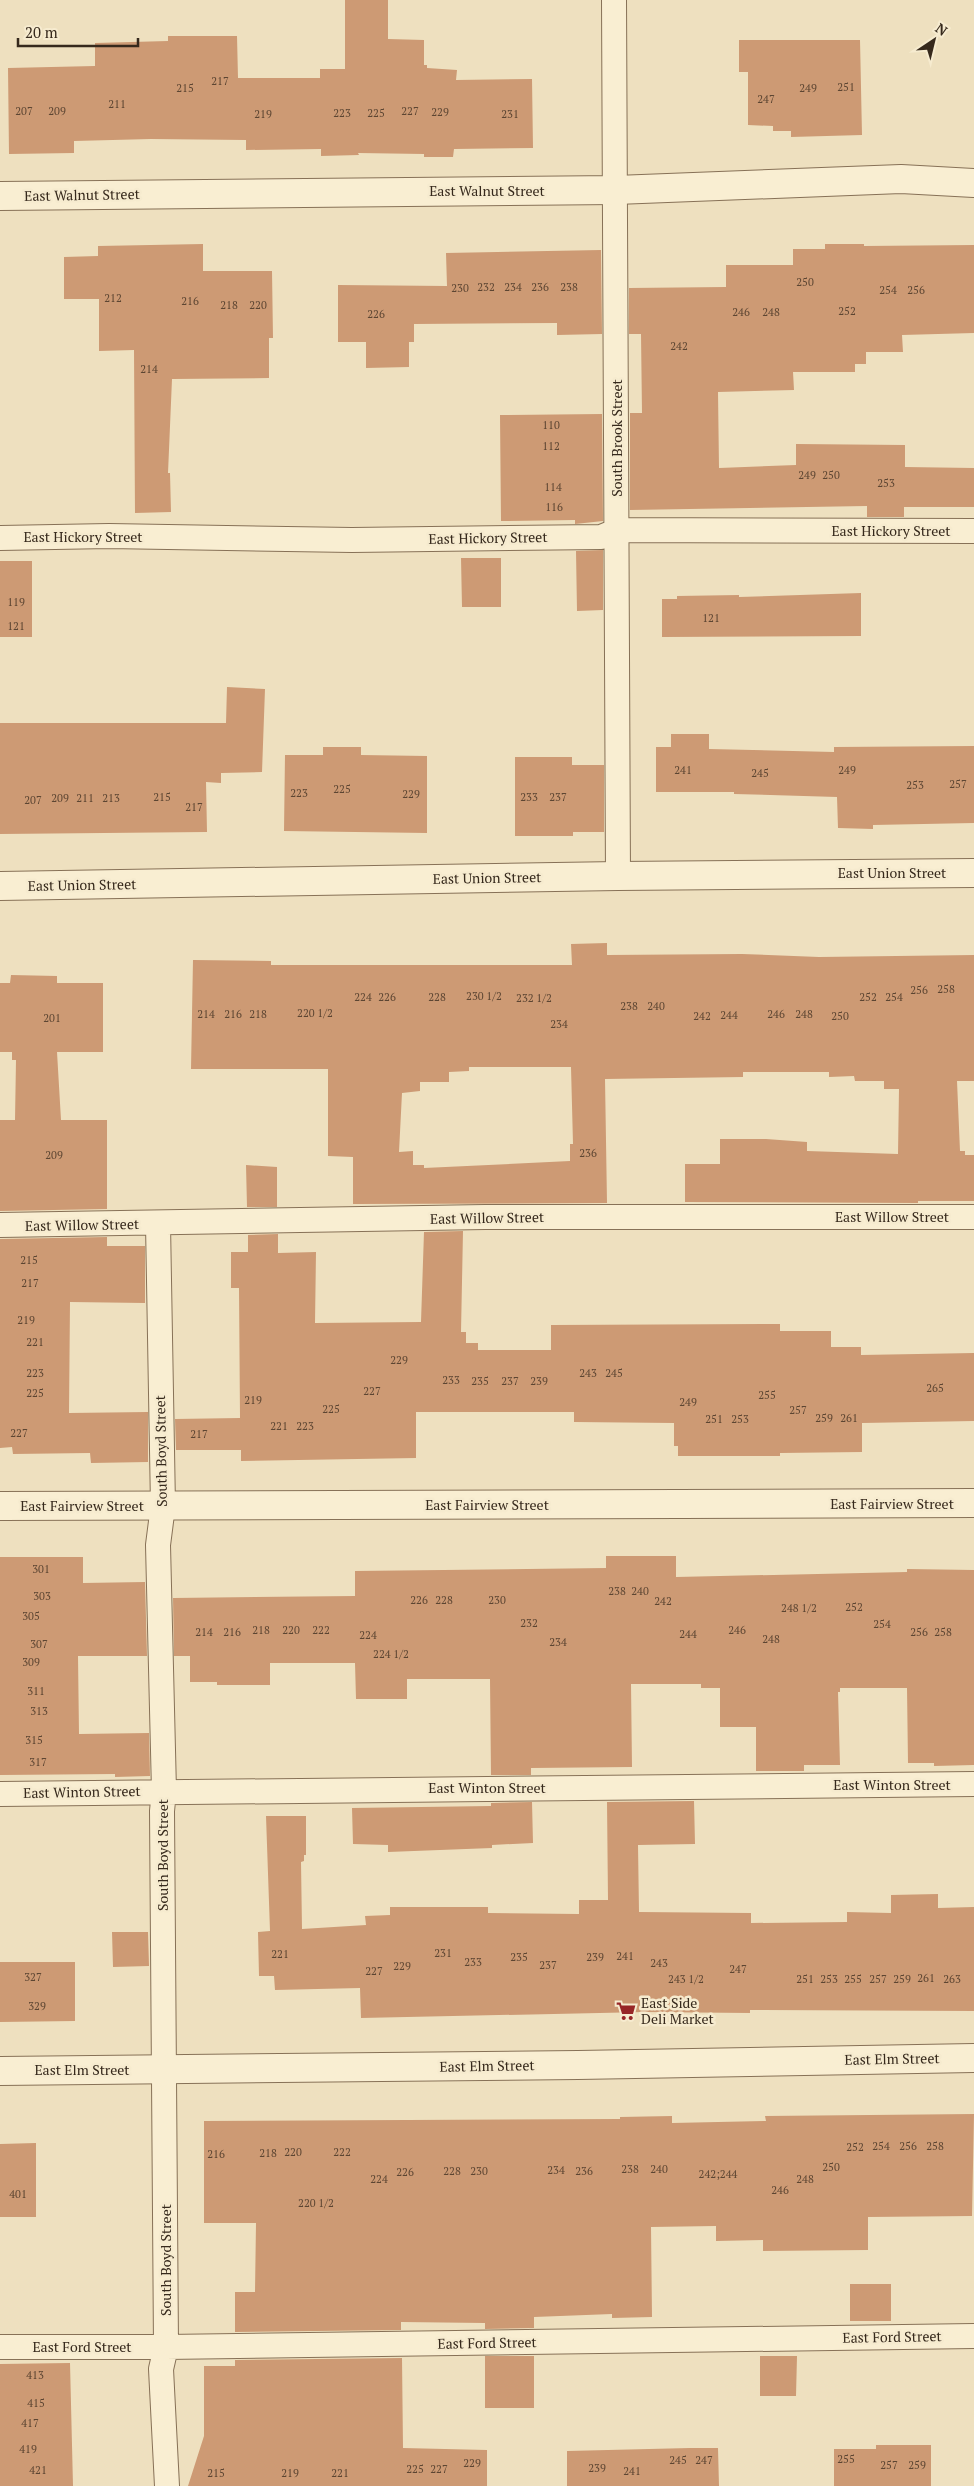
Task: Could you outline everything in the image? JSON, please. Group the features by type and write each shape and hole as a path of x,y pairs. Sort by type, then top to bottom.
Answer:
{"street":[{"name":"East Walnut Street","path":"0,196 616,190 901,179 974,183"},
{"name":"East Union Street","path":"0,886 618,876 974,873"},
{"name":"East Fairview Street","path":"0,1506 974,1503"},
{"name":"East Elm Street","path":"0,2071 974,2058"}],"lane":[{"name":"South Brook Street","path":"614,0 618,530 618,876"},
{"name":"East Hickory Street","path":"0,538 109,536 352,540 601,538 618,530 974,531"},
{"name":"East Willow Street","path":"0,1225 158,1224 485,1217 974,1217"},
{"name":"South Boyd Street","path":"158,1224 163,1506 158,1545 164,1791 162,1810 166,2070 166,2347 162,2369 167,2486"},
{"name":"East Winton Street","path":"0,1794 974,1784"},
{"name":"East Ford Street","path":"0,2347 166,2347 974,2336"}],"building":[{"path":"345,0 388,0 388,39 424,40 424,65 427,65 427,68 457,70 456,80 532,79 533,148 454,149 453,157 424,157 424,154 358,153 359,155 321,156 321,149 246,150 246,140 151,139 74,141 74,153 9,154 8,68 95,66 95,43 168,41 168,36 237,36 238,78 320,78 320,69 345,69"},
{"path":"739,40 860,40 862,135 791,137 791,131 773,131 773,126 748,125 748,72 739,72"},
{"path":"203,244 203,271 272,271 273,338 269,338 269,378 172,379 168,473 170,473 171,512 135,513 134,350 99,351 99,299 64,299 64,257 98,256 98,246"},
{"path":"825,244 864,244 864,246 974,245 974,333 902,335 903,352 866,352 866,364 855,364 855,372 793,372 794,390 718,392 719,468 796,465 796,444 905,445 905,467 974,468 974,507 904,507 904,517 867,517 867,506 630,510 630,413 642,413 641,334 629,334 629,288 726,287 726,265 793,265 793,249 825,249"},
{"path":"601,250 602,334 557,335 557,323 414,324 414,342 409,342 409,367 366,368 366,342 338,342 338,285 447,286 446,253"},
{"path":"602,414 603,521 575,524 575,520 501,521 500,415"},
{"path":"603,550 603,610 577,611 576,551"},
{"path":"461,558 501,558 501,607 462,607"},
{"path":"0,561 32,561 32,637 0,637"},
{"path":"861,593 861,636 662,637 662,599 677,599 677,596 739,595 739,597"},
{"path":"227,687 265,689 262,772 221,773 221,783 206,782 207,832 0,834 0,723 226,723"},
{"path":"671,734 709,734 709,749 834,752 834,747 974,746 974,823 873,825 873,829 838,828 837,797 734,794 734,792 656,792 656,747 671,747"},
{"path":"323,747 361,747 361,755 427,756 427,833 284,831 285,755 323,755"},
{"path":"515,757 572,757 572,765 604,765 604,832 573,832 573,836 515,836"},
{"path":"607,943 607,955 742,954 819,957 974,955 974,1081 957,1081 960,1151 965,1151 965,1155 974,1155 974,1201 918,1201 918,1203 685,1202 685,1164 720,1164 720,1139 766,1139 807,1142 807,1151 898,1154 899,1089 884,1089 884,1081 855,1081 854,1076 829,1077 829,1072 743,1072 743,1077 605,1079 607,1203 353,1204 353,1157 328,1156 328,1069 191,1069 193,960 271,961 271,965 572,965 571,944","holes":["469,1067 571,1067 573,1144 570,1144 570,1161 424,1168 424,1165 413,1165 413,1151 399,1152 402,1093 420,1091 420,1082 449,1082 449,1072 469,1071"]},
{"path":"11,975 57,976 57,983 103,983 103,1052 57,1052 61,1120 107,1120 107,1209 0,1211 0,1120 15,1120 16,1060 12,1060 12,1052 0,1052 0,983 10,983"},
{"path":"246,1165 277,1167 277,1207 247,1207"},
{"path":"463,1231 461,1332 466,1332 466,1343 478,1343 478,1350 551,1350 551,1325 780,1324 780,1331 831,1331 831,1347 861,1347 861,1355 974,1353 974,1421 862,1423 862,1452 780,1453 780,1456 678,1456 678,1446 674,1446 674,1423 574,1422 574,1412 416,1412 416,1458 241,1461 241,1450 176,1450 175,1419 240,1418 239,1288 231,1288 231,1252 248,1252 248,1235 278,1234 278,1253 316,1252 315,1323 421,1322 424,1232"},
{"path":"107,1237 107,1246 145,1246 145,1303 70,1302 69,1413 148,1412 148,1462 91,1463 90,1453 13,1454 12,1447 0,1448 0,1239"},
{"path":"606,1556 676,1556 676,1577 907,1572 907,1569 974,1570 974,1765 934,1766 934,1763 908,1763 907,1688 840,1688 840,1692 838,1692 840,1765 804,1765 804,1771 756,1771 756,1727 720,1727 720,1688 701,1688 701,1684 631,1684 632,1767 531,1768 531,1775 491,1775 490,1679 407,1679 407,1699 356,1699 355,1663 270,1663 270,1685 217,1685 217,1682 190,1682 190,1656 174,1656 173,1598 355,1596 355,1571 606,1568"},
{"path":"0,1557 83,1557 83,1583 145,1582 147,1656 78,1656 79,1734 149,1733 150,1776 115,1777 115,1774 0,1775"},
{"path":"694,1801 695,1844 638,1845 639,1912 751,1913 751,1923 847,1922 847,1912 891,1913 891,1895 938,1894 938,1908 974,1907 974,2011 750,2010 750,2013 645,2012 361,2018 360,1988 275,1990 274,1976 259,1976 258,1932 270,1931 266,1816 306,1816 306,1855 304,1855 304,1861 301,1862 302,1929 366,1925 365,1916 390,1915 390,1907 488,1907 488,1913 579,1914 579,1900 608,1900 607,1802"},
{"path":"532,1802 533,1843 492,1845 492,1848 388,1852 388,1845 353,1844 352,1808 491,1806 491,1803"},
{"path":"112,1932 148,1932 149,1966 113,1967"},
{"path":"0,1962 75,1962 75,2021 0,2022"},
{"path":"974,2114 972,2216 868,2217 868,2250 763,2251 763,2240 716,2241 716,2226 651,2227 652,2317 612,2318 612,2314 534,2317 534,2328 485,2329 485,2323 401,2322 401,2330 235,2332 235,2292 255,2292 256,2223 204,2223 204,2121 620,2119 620,2117 672,2116 672,2123 766,2121 765,2116"},
{"path":"36,2143 36,2217 0,2217 0,2144"},
{"path":"850,2284 891,2284 891,2321 850,2321"},
{"path":"485,2356 534,2356 534,2408 485,2408"},
{"path":"760,2356 797,2356 796,2396 760,2396"},
{"path":"402,2358 403,2448 487,2450 487,2486 188,2486 204,2436 204,2366 235,2366 235,2360"},
{"path":"70,2363 73,2486 0,2486 0,2364"},
{"path":"876,2445 931,2445 931,2486 834,2486 834,2449 876,2449"},
{"path":"718,2448 719,2486 567,2486 567,2451"}],"place":[{"name":"East Side Deli Market","path":"626,2011"}]}
